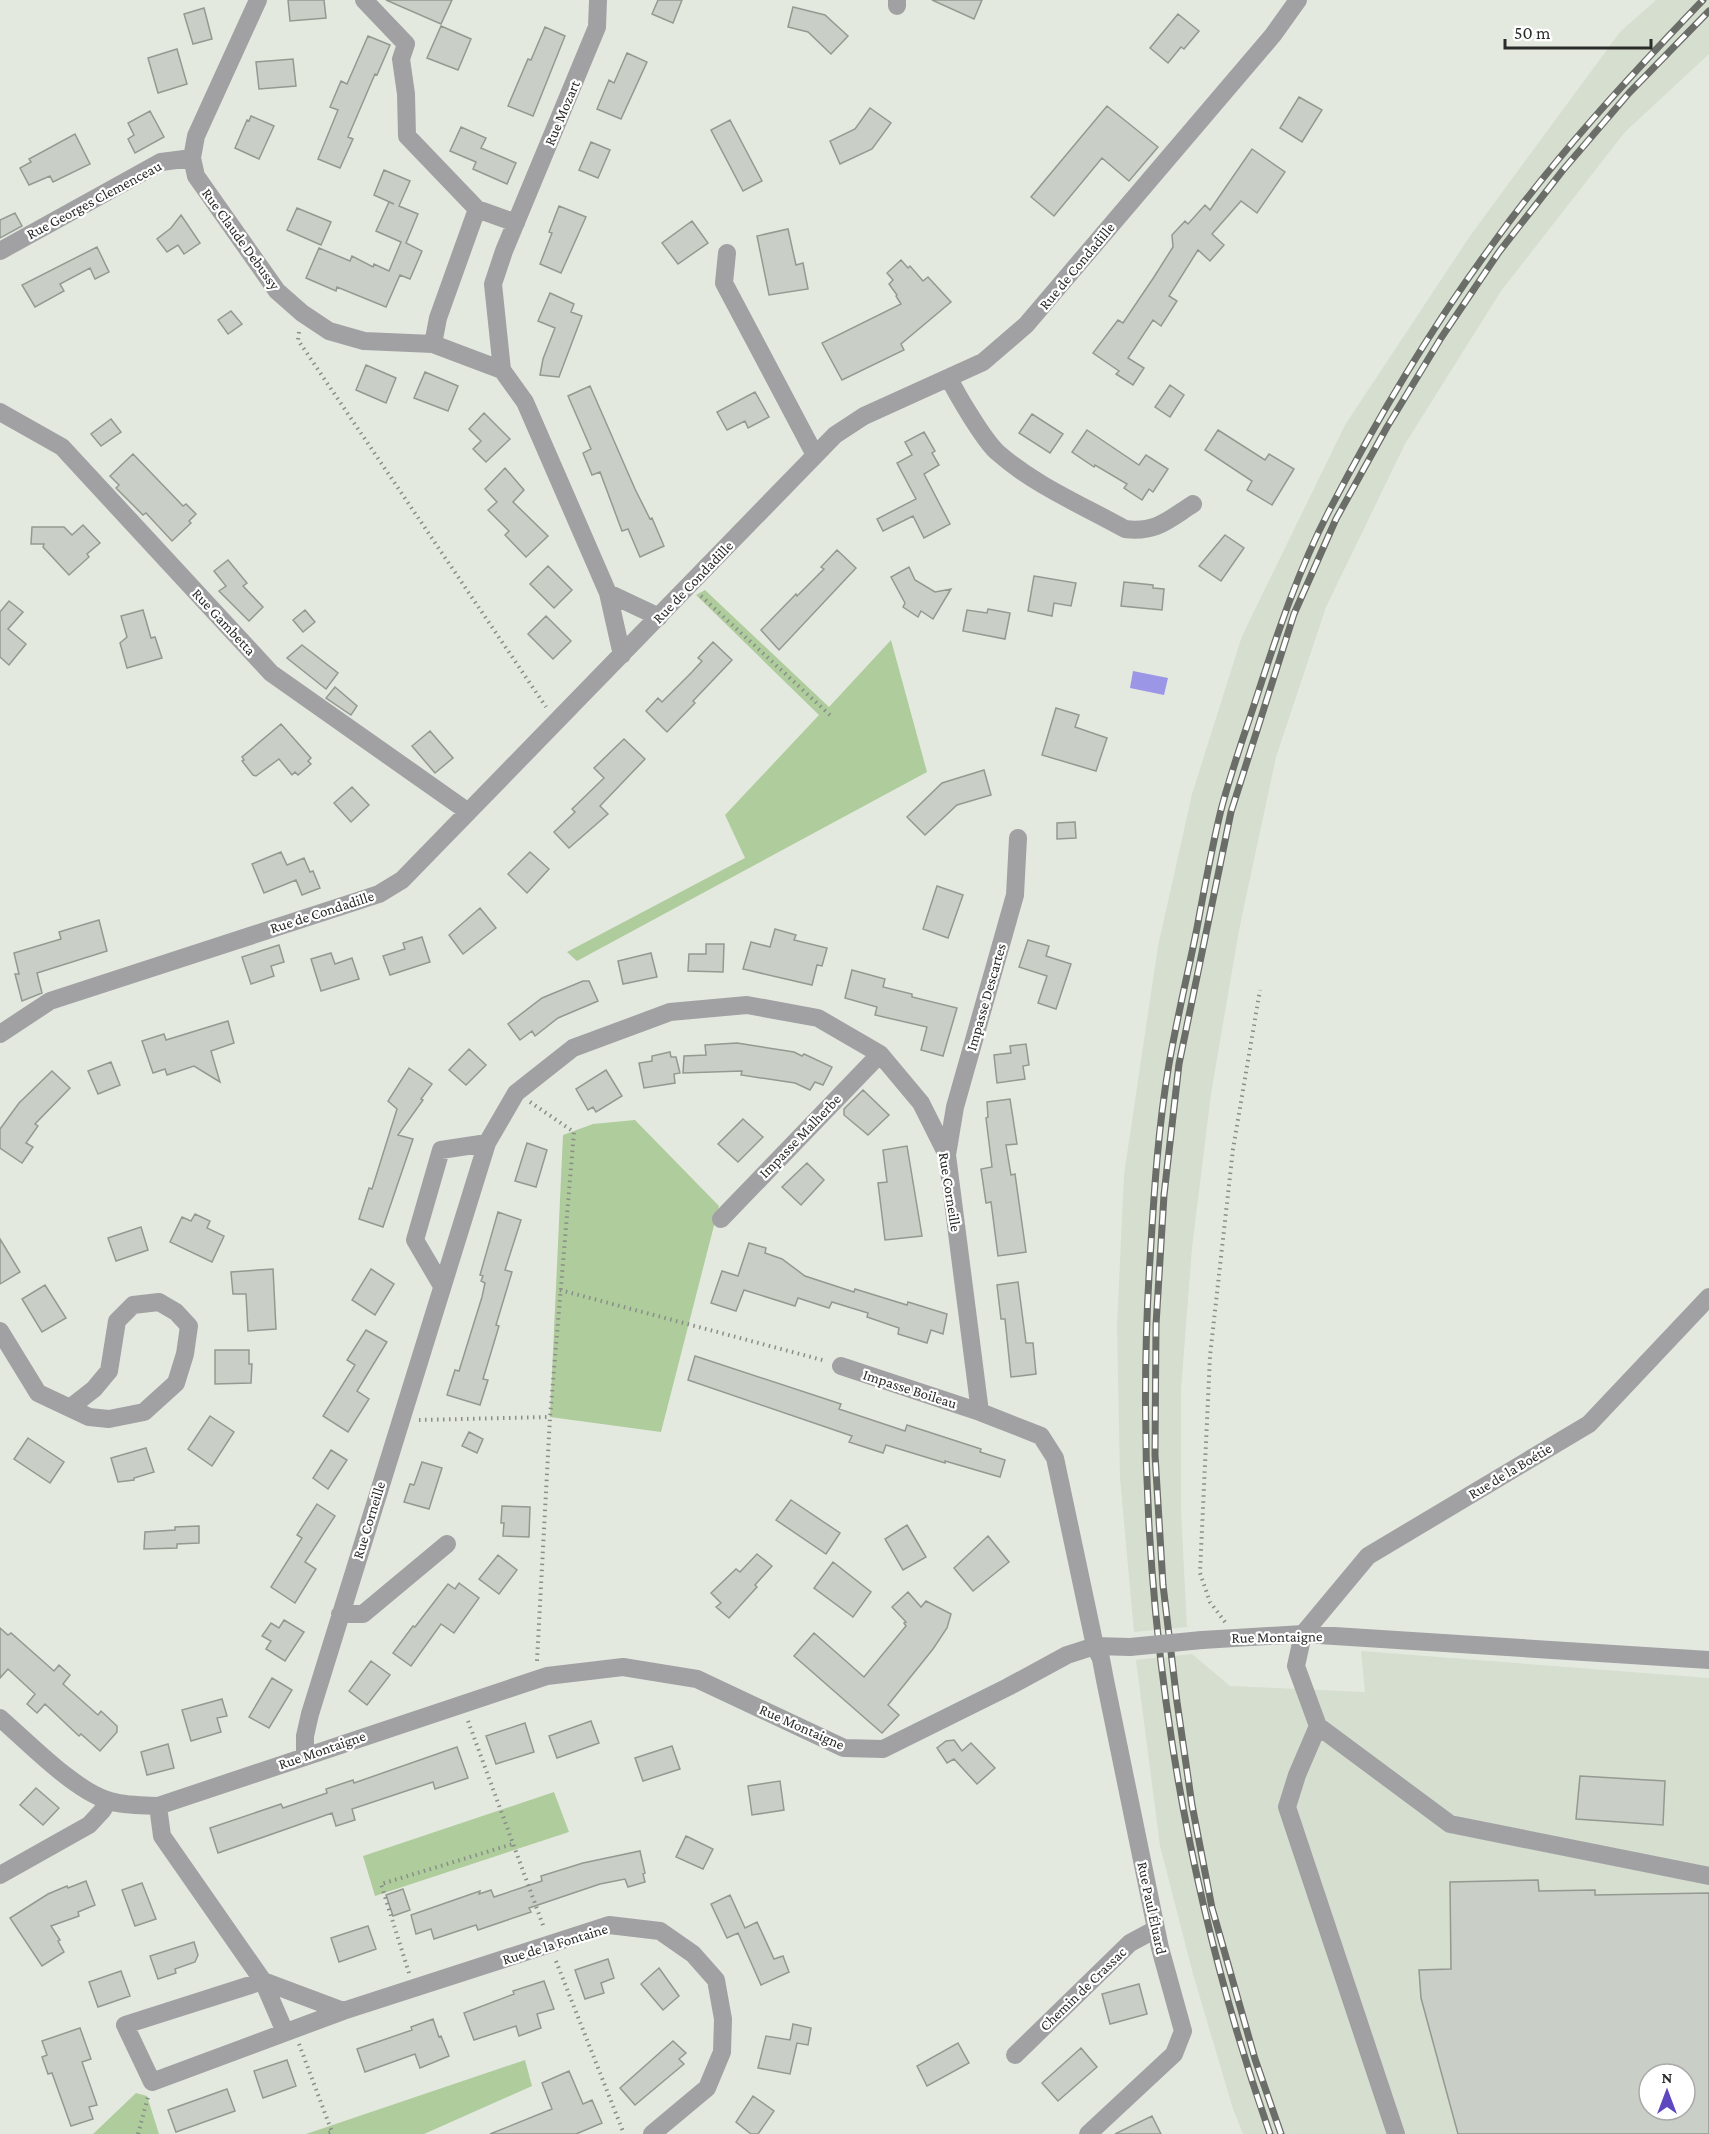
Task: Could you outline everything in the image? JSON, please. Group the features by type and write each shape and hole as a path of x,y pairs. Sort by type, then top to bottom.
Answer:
{"street":[{"path":"192,158 196,135 258,0"},
{"path":"364,0 406,44 401,60 406,94 407,135 477,209 516,223"},
{"name":"Rue Mozart","path":"502,370 493,284 597,27 598,0"},
{"name":"Rue de Condadille","path":"0,1034 50,1001 379,894 402,880 835,435 864,416 983,362 1026,325 1273,35 1298,0"},
{"name":"Rue Georges Clemenceau","path":"0,251 161,162 192,158"},
{"name":"Rue Claude Debussy","path":"192,158 196,176 277,291 302,313 329,331 364,341 433,344 502,370"},
{"path":"433,344 438,318 477,209"},
{"path":"728,254 724,284 815,455"},
{"path":"502,370 525,402 608,593 622,655"},
{"path":"950,378 957,394 995,450 1026,474 1125,529 1142,531 1156,527 1193,504"},
{"name":"Rue Gambetta","path":"0,412 62,447 271,673 467,811"},
{"path":"608,593 659,617"},
{"name":"Impasse Descartes","path":"947,1155 955,1107 1015,895 1018,838"},
{"name":"Rue Corneille","path":"305,1755 305,1736 310,1714 487,1143 516,1093 573,1048 670,1012 747,1005 818,1018 880,1054 921,1103 947,1155 980,1412"},
{"name":"Impasse Malherbe","path":"721,1219 880,1054"},
{"path":"442,1286 415,1240 441,1150 487,1143"},
{"name":"Rue de la Boétie","path":"1303,1634 1368,1556 1589,1425 1709,1297"},
{"path":"0,1331 38,1393 89,1417 110,1419 144,1412 176,1383 185,1354 189,1326 176,1312 159,1302 133,1305 117,1321 109,1371 94,1389 71,1407"},
{"name":"Impasse Boileau","path":"841,1365 980,1412"},
{"path":"980,1412 1041,1436 1055,1458 1095,1646"},
{"path":"340,1614 363,1614 447,1544"},
{"path":"1303,1634 1296,1666 1318,1726 1450,1824 1709,1876"},
{"name":"Rue Montaigne","path":"0,1718 82,1789 108,1801 158,1806 547,1676 623,1667 697,1679 844,1748 883,1749 1008,1688 1067,1655 1095,1646 1130,1647 1237,1637 1303,1634 1709,1660"},
{"name":"Rue Paul Éluard","path":"1088,2134 1174,2054 1184,2031 1156,1929 1103,1670 1095,1646"},
{"path":"1318,1726 1297,1775 1287,1807 1396,2134"},
{"path":"0,1875 89,1825 108,1801"},
{"path":"158,1806 162,1836 262,1981 290,2030"},
{"name":"Rue de la Fontaine","path":"152,2082 343,2011 609,1925 660,1931 693,1954 716,1980 723,2019 722,2052 707,2088 652,2134"},
{"name":"Chemin de Crassac","path":"1015,2055 1130,1943 1156,1929"},
{"path":"152,2082 125,2025 262,1981 343,2011"}],"path":[{"path":"302,313 298,340 556,722"},
{"path":"690,585 831,716"},
{"path":"1237,1637 1210,1602 1200,1573 1210,1356 1233,1149 1260,990"},
{"path":"516,1093 574,1132 550,1417 536,1680"},
{"path":"560,1290 841,1365"},
{"path":"400,1421 550,1417"},
{"path":"461,1704 550,1944 624,2134"},
{"path":"413,1988 381,1884 513,1844"},
{"path":"290,2030 332,2132 326,2134"},
{"path":"138,2134 152,2082"}],"shaded area":[{"path":"1656,0 1709,0 1709,54 1625,132 1501,291 1405,444 1326,607 1276,757 1239,930 1211,1094 1192,1248 1181,1390 1181,1511 1187,1627 1134,1632 1120,1478 1117,1325 1124,1175 1158,946 1192,794 1242,636 1345,425 1470,236 1620,32"},
{"path":"1133,671 1168,678 1164,695 1130,688"},
{"path":"1361,1651 1709,1678 1709,2134 1243,2134 1233,2109 1193,1974 1160,1846 1136,1660 1192,1654 1230,1686 1365,1692"}],"green space":[{"path":"705,590 829,707 891,640 927,772 577,961 567,952 745,858 725,815 819,715 696,595"},
{"path":"635,1120 719,1206 661,1432 550,1417 563,1135 593,1124"},
{"path":"554,1792 569,1832 375,1896 363,1856"},
{"path":"525,2060 532,2086 424,2134 306,2134"},
{"path":"136,2093 147,2096 159,2134 93,2134"}],"building":[{"path":"288,0 324,0 326,18 290,21"},
{"path":"386,0 452,0 441,24"},
{"path":"658,0 682,0 673,23 652,14"},
{"path":"932,0 982,0 974,19"},
{"path":"793,7 825,15 848,36 831,54 808,32 788,27"},
{"path":"204,8 212,39 193,44 184,14"},
{"path":"1178,14 1199,31 1168,63 1150,48"},
{"path":"441,26 471,39 458,70 427,58"},
{"path":"545,27 565,36 533,116 508,106 528,59 531,60"},
{"path":"368,36 390,45 348,137 353,139 340,168 318,159 338,110 330,107 341,81 347,84"},
{"path":"177,49 187,84 158,93 148,58"},
{"path":"627,53 647,62 621,119 597,109 609,80 614,83"},
{"path":"293,59 296,86 259,89 256,62"},
{"path":"1299,97 1322,110 1302,142 1280,128"},
{"path":"1107,106 1158,147 1129,181 1102,158 1054,216 1031,197"},
{"path":"870,108 891,123 872,149 840,164 830,141 855,129"},
{"path":"150,111 164,137 135,153 128,139 134,135 128,123"},
{"path":"251,116 274,126 259,159 235,148"},
{"path":"730,120 762,181 743,191 711,130"},
{"path":"461,127 486,138 481,148 516,163 507,184 473,169 476,162 450,151"},
{"path":"75,134 90,164 53,182 50,176 29,185 20,168 31,162 29,159"},
{"path":"591,142 610,150 598,178 579,170"},
{"path":"1252,149 1285,172 1257,213 1241,201 1212,234 1224,245 1210,261 1198,250 1169,296 1177,301 1161,326 1153,320 1128,358 1144,368 1133,385 1116,374 1119,371 1093,353 1118,320 1123,323 1154,277 1173,247 1172,235 1185,221 1188,224 1205,205 1210,210"},
{"path":"384,170 410,181 399,206 418,214 406,243 422,251 410,279 400,275 386,307 337,287 336,291 306,278 319,248 350,261 352,256 373,267 374,264 389,271 401,242 376,231 389,202 394,204 374,195"},
{"path":"559,206 586,217 561,273 540,264"},
{"path":"297,208 331,222 321,245 287,230"},
{"path":"15,213 22,226 0,238 0,220"},
{"path":"181,215 200,243 184,254 178,245 167,252 157,239 171,228"},
{"path":"692,221 708,243 678,264 662,243"},
{"path":"788,229 796,265 803,263 808,289 769,295 757,236"},
{"path":"97,247 109,272 95,279 90,268 60,284 64,291 35,307 22,285"},
{"path":"901,260 908,268 910,266 923,281 928,277 951,302 901,344 904,350 842,380 822,343 901,304 889,284 893,280 887,273"},
{"path":"550,293 574,304 571,312 582,316 559,377 540,375 543,359 555,328 538,321"},
{"path":"231,311 242,324 228,334 218,320"},
{"path":"366,365 396,378 386,403 356,390"},
{"path":"425,372 458,386 448,411 414,398"},
{"path":"1170,385 1184,395 1170,417 1155,407"},
{"path":"590,386 635,489 650,519 652,518 664,546 640,557 628,529 622,531 600,472 592,475 583,453 591,449 568,396"},
{"path":"755,392 769,417 748,428 745,421 727,430 717,412"},
{"path":"484,413 510,439 486,462 473,449 481,441 469,429"},
{"path":"1032,414 1063,434 1050,453 1019,433"},
{"path":"111,419 121,432 101,446 91,434"},
{"path":"1087,430 1139,465 1146,455 1168,469 1153,492 1149,489 1142,500 1124,488 1127,484 1095,465 1094,467 1072,452"},
{"path":"1218,430 1265,460 1269,454 1294,469 1272,505 1247,490 1252,481 1205,450"},
{"path":"924,432 935,451 932,453 939,465 924,474 950,524 924,538 913,516 883,531 877,519 916,499 897,463 912,455 905,442"},
{"path":"133,454 183,506 186,504 196,514 189,521 191,523 172,541 146,513 143,515 116,488 119,485 110,476"},
{"path":"505,468 524,490 513,502 548,536 526,557 505,535 509,531 488,510 497,502 485,489"},
{"path":"83,525 100,543 87,554 89,557 69,575 43,547 44,544 31,544 32,527 64,527 72,535"},
{"path":"1225,535 1244,548 1221,581 1199,566"},
{"path":"837,550 856,568 779,650 761,630 824,569 821,567"},
{"path":"228,560 247,583 243,586 263,607 249,621 219,591 226,586 214,571"},
{"path":"548,566 572,590 554,608 530,584"},
{"path":"909,567 915,580 935,592 951,589 933,619 921,611 918,617 903,607 905,603 891,577"},
{"path":"1034,576 1076,583 1071,606 1054,603 1052,616 1028,611"},
{"path":"1124,582 1153,585 1153,588 1164,589 1162,610 1121,606"},
{"path":"9,601 23,612 8,629 26,644 9,665 0,657 0,612"},
{"path":"988,609 1010,613 1005,639 963,631 967,610 987,613"},
{"path":"143,610 151,638 155,637 162,658 127,668 120,643 127,637 121,616"},
{"path":"305,610 315,622 303,632 293,620"},
{"path":"546,616 571,641 553,659 528,634"},
{"path":"713,642 732,660 667,732 646,711 658,698 662,702 692,672 702,661 698,658"},
{"path":"302,645 338,673 326,689 287,658"},
{"path":"335,687 357,706 351,715 326,698"},
{"path":"1056,708 1079,715 1075,727 1107,738 1096,771 1042,755"},
{"path":"281,724 311,758 308,761 311,764 298,775 295,772 292,775 279,759 256,776 253,775 242,761 244,760 242,757"},
{"path":"430,731 453,758 435,773 412,746"},
{"path":"624,739 645,759 600,806 608,814 569,848 554,832 575,812 572,809 604,778 594,768"},
{"path":"984,770 991,795 957,805 925,835 907,817 942,783"},
{"path":"352,787 369,805 351,822 334,803"},
{"path":"1075,822 1076,838 1057,839 1057,823"},
{"path":"281,852 287,865 304,858 310,872 313,871 320,888 302,895 296,880 264,893 252,864"},
{"path":"530,852 549,869 527,893 508,874"},
{"path":"937,886 963,895 948,938 923,929"},
{"path":"480,908 496,928 463,954 449,935"},
{"path":"99,920 107,951 37,973 42,993 22,1001 15,974 19,974 14,953 61,939 59,932"},
{"path":"775,929 796,935 794,940 827,948 822,966 817,965 812,985 743,969 751,942 770,947"},
{"path":"422,937 430,962 390,975 383,956 405,949 403,943"},
{"path":"1028,940 1049,946 1046,956 1071,964 1056,1009 1038,1003 1047,976 1019,967"},
{"path":"706,944 724,944 723,972 688,971 689,954 706,954"},
{"path":"279,945 284,962 271,966 274,976 251,984 242,957"},
{"path":"331,953 335,964 352,958 359,979 321,991 311,959"},
{"path":"651,953 657,977 623,984 618,961"},
{"path":"852,970 885,979 883,987 957,1008 943,1056 921,1050 927,1027 875,1015 877,1007 845,998"},
{"path":"583,981 589,981 598,1001 558,1018 535,1036 532,1031 520,1040 508,1024 542,998"},
{"path":"228,1021 234,1043 211,1051 220,1082 194,1066 167,1075 165,1069 153,1073 142,1041 164,1034 166,1040"},
{"path":"737,1043 794,1052 802,1056 804,1054 832,1067 823,1085 815,1082 810,1090 795,1083 741,1075 742,1071 683,1073 684,1056 706,1055 705,1045"},
{"path":"1026,1044 1029,1065 1023,1066 1025,1079 997,1083 994,1055 1011,1053 1010,1046"},
{"path":"469,1049 486,1065 466,1085 449,1070"},
{"path":"670,1052 671,1057 676,1057 680,1073 674,1074 675,1083 644,1088 639,1063 652,1061 652,1056"},
{"path":"111,1062 120,1085 98,1094 88,1071"},
{"path":"409,1068 432,1084 398,1135 413,1139 383,1227 359,1219 369,1188 372,1189 397,1109 388,1101"},
{"path":"606,1070 622,1096 596,1112 593,1107 588,1110 576,1089"},
{"path":"52,1071 70,1088 35,1124 38,1126 26,1143 33,1147 22,1163 0,1148 0,1129 19,1103"},
{"path":"863,1090 889,1115 868,1135 844,1115 844,1109"},
{"path":"1010,1099 1017,1144 1006,1145 1011,1175 1015,1174 1026,1252 998,1256 991,1202 986,1203 981,1169 992,1167 986,1118 988,1117 987,1102"},
{"path":"743,1119 763,1137 738,1162 718,1144"},
{"path":"527,1143 547,1150 536,1187 515,1181"},
{"path":"907,1146 922,1236 885,1240 878,1183 887,1182 883,1150"},
{"path":"807,1163 824,1180 801,1205 782,1187"},
{"path":"498,1212 521,1220 505,1270 512,1272 483,1379 488,1380 480,1405 447,1395 455,1370 459,1371 482,1297 485,1283 481,1281 483,1276 480,1275"},
{"path":"195,1214 210,1221 207,1228 224,1236 212,1262 170,1242 182,1217 191,1221"},
{"path":"141,1227 148,1250 116,1261 108,1238"},
{"path":"0,1239 20,1272 0,1284"},
{"path":"749,1243 766,1248 765,1253 782,1259 805,1276 854,1292 855,1289 907,1305 908,1302 947,1314 943,1334 931,1330 927,1343 898,1334 899,1328 867,1317 868,1313 832,1302 829,1308 798,1298 795,1306 744,1290 736,1311 711,1303 722,1271 738,1276"},
{"path":"273,1269 276,1329 248,1331 246,1294 233,1294 231,1272"},
{"path":"371,1269 394,1284 375,1315 352,1300"},
{"path":"1018,1282 1026,1343 1033,1343 1036,1374 1011,1377 1005,1319 1001,1319 997,1285"},
{"path":"45,1285 66,1318 42,1332 22,1299"},
{"path":"366,1330 387,1342 357,1391 369,1399 348,1432 323,1416 355,1365 347,1360"},
{"path":"215,1350 249,1350 249,1364 252,1364 251,1383 215,1384"},
{"path":"695,1356 841,1404 839,1409 905,1431 907,1425 981,1449 980,1452 1005,1460 1000,1477 886,1445 883,1453 849,1442 852,1436 688,1380"},
{"path":"210,1416 234,1432 212,1466 188,1449"},
{"path":"469,1432 483,1439 477,1453 462,1446"},
{"path":"28,1438 64,1462 50,1483 14,1459"},
{"path":"146,1448 154,1472 134,1478 134,1480 118,1482 111,1458"},
{"path":"331,1450 347,1460 328,1489 313,1478"},
{"path":"422,1462 442,1468 429,1509 404,1502 410,1484 414,1485"},
{"path":"791,1500 840,1533 826,1554 776,1520"},
{"path":"317,1504 335,1516 305,1562 316,1569 295,1603 271,1587 302,1538 297,1535"},
{"path":"502,1506 530,1507 529,1537 503,1536"},
{"path":"907,1525 926,1557 903,1570 885,1539"},
{"path":"199,1526 199,1543 177,1544 177,1548 144,1549 145,1532"},
{"path":"988,1536 1009,1562 973,1591 954,1568"},
{"path":"757,1554 772,1566 755,1585 757,1587 729,1618 716,1607 721,1603 711,1593 736,1569 740,1572"},
{"path":"498,1555 517,1570 499,1594 479,1579"},
{"path":"833,1562 871,1592 853,1617 814,1588"},
{"path":"459,1583 479,1598 454,1633 441,1624 411,1666 393,1653 448,1584 455,1589"},
{"path":"908,1592 921,1607 926,1601 951,1614 947,1628 933,1649 888,1705 899,1715 882,1733 794,1656 814,1633 864,1677 906,1626 904,1623 906,1622 892,1607"},
{"path":"284,1620 304,1632 285,1661 266,1649 271,1641 262,1636 271,1623 279,1628"},
{"path":"0,1628 8,1635 11,1633 54,1671 59,1665 70,1675 63,1684 98,1715 101,1711 117,1726 117,1732 100,1751 81,1734 79,1736 45,1704 37,1713 27,1704 35,1694 8,1669 0,1678"},
{"path":"371,1661 390,1675 367,1705 349,1691"},
{"path":"272,1678 292,1690 269,1728 249,1717"},
{"path":"222,1699 227,1716 217,1718 221,1732 191,1741 182,1710"},
{"path":"591,1721 599,1743 557,1758 549,1736"},
{"path":"525,1723 534,1752 496,1764 486,1736"},
{"path":"954,1740 962,1751 971,1743 995,1768 977,1784 954,1759 947,1763 937,1748 946,1741"},
{"path":"168,1744 174,1768 147,1775 141,1752"},
{"path":"672,1746 680,1769 643,1781 635,1758"},
{"path":"457,1747 468,1778 435,1789 433,1782 352,1809 355,1820 336,1826 332,1813 218,1853 210,1828 281,1804 283,1808 327,1793 326,1789 353,1780 354,1783"},
{"path":"1580,1776 1665,1781 1663,1825 1576,1819"},
{"path":"780,1781 784,1810 752,1815 748,1786"},
{"path":"36,1788 59,1808 43,1825 20,1805"},
{"path":"686,1836 713,1849 703,1869 676,1857"},
{"path":"640,1851 645,1882 628,1887 625,1879 600,1884 529,1908 531,1912 478,1930 476,1925 434,1939 431,1929 416,1934 411,1915 480,1891 479,1894 491,1890 494,1897 542,1881 541,1876 583,1863"},
{"path":"1538,1880 1539,1891 1595,1890 1595,1895 1709,1893 1709,2134 1458,2134 1421,1998 1419,1970 1451,1969 1450,1882"},
{"path":"86,1881 95,1905 78,1912 79,1916 51,1926 64,1952 42,1966 10,1918 48,1894"},
{"path":"142,1883 156,1919 135,1926 122,1890"},
{"path":"403,1889 410,1910 393,1916 386,1895"},
{"path":"730,1895 745,1928 757,1922 774,1959 783,1956 789,1972 761,1985 738,1933 727,1938 711,1904"},
{"path":"368,1926 376,1949 339,1962 331,1938"},
{"path":"194,1942 198,1955 195,1962 175,1969 176,1973 158,1979 150,1956"},
{"path":"608,1959 614,1978 601,1983 604,1993 585,1999 575,1970"},
{"path":"659,1968 679,1996 663,2010 641,1984"},
{"path":"121,1971 130,1996 98,2007 89,1982"},
{"path":"544,1981 554,2009 537,2014 541,2028 519,2036 516,2026 474,2040 464,2013 514,1994 513,1991"},
{"path":"1139,1984 1147,2014 1110,2024 1102,1994"},
{"path":"433,2019 449,2056 420,2068 415,2054 365,2072 357,2049 412,2030 411,2027"},
{"path":"793,2024 811,2028 808,2045 797,2043 790,2074 758,2068 766,2036 790,2040"},
{"path":"80,2028 91,2059 82,2062 97,2105 89,2107 93,2119 71,2126 52,2073 48,2074 42,2057 47,2055 42,2041"},
{"path":"673,2041 686,2053 679,2059 684,2064 635,2105 620,2088"},
{"path":"958,2043 969,2063 927,2086 917,2066"},
{"path":"1081,2048 1097,2067 1058,2101 1042,2083"},
{"path":"287,2060 296,2086 263,2098 254,2071"},
{"path":"569,2071 583,2104 592,2100 602,2123 576,2134 490,2134 552,2109 542,2083"},
{"path":"227,2089 235,2111 176,2132 168,2110"},
{"path":"753,2096 774,2111 758,2134 751,2134 736,2122"},
{"path":"1152,2116 1161,2134 1115,2134"}],"railway":[{"path":"1270,2134 1236,2028 1207,1921 1184,1812 1166,1703 1154,1592 1147,1481 1146,1370 1150,1259 1162,1112 1175,1030 1228,784 1290,600 1329,511 1366,442 1469,276 1516,212 1593,119 1703,0"},
{"path":"1281,2134 1255,2059 1212,1908 1192,1805 1163,1585 1155,1455 1156,1325 1164,1195 1179,1064 1231,812 1294,614 1336,519 1387,427 1441,338 1499,252 1563,170 1629,93 1709,11"}]}
